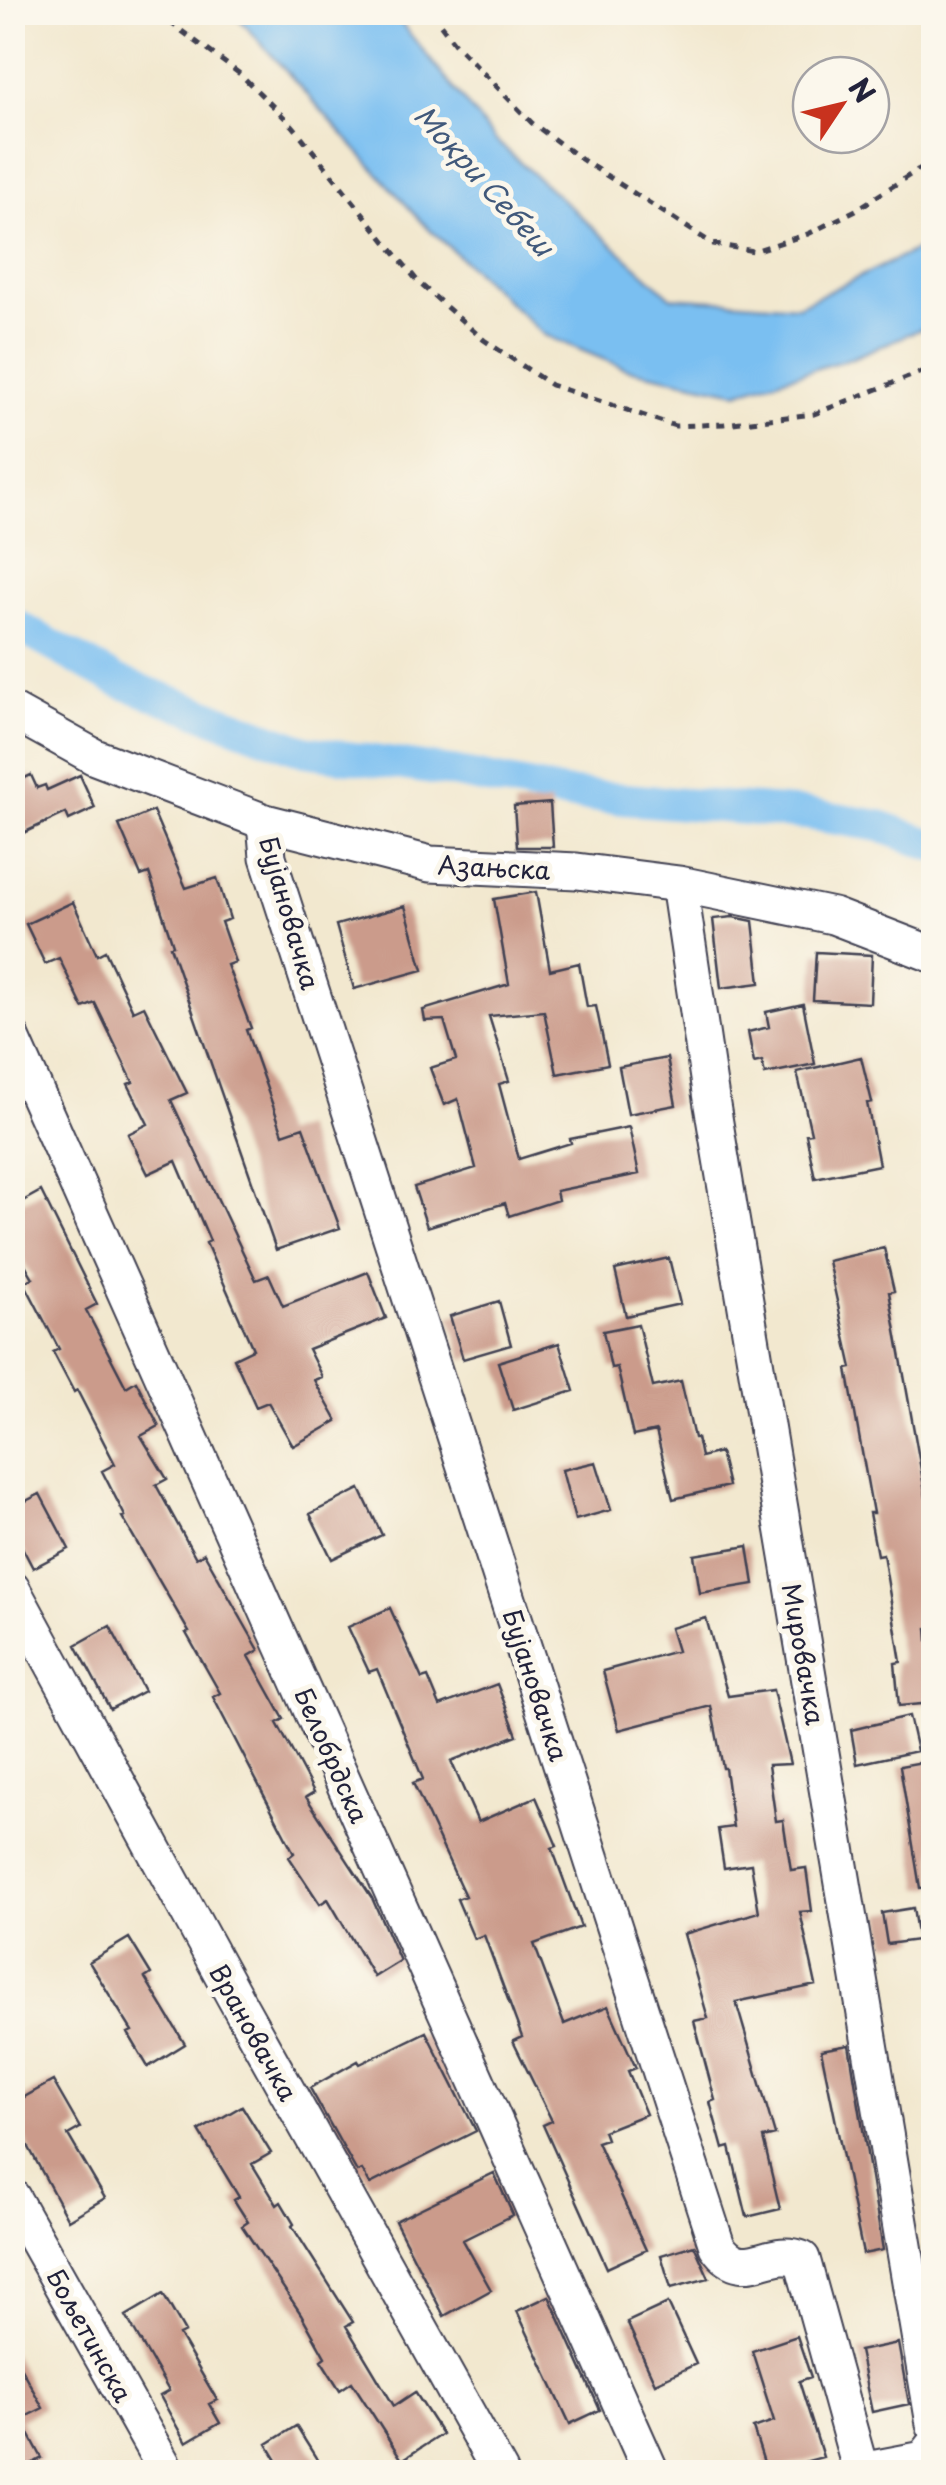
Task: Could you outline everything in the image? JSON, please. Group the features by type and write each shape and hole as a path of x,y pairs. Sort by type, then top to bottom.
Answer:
{"street":[{"name":"Азањска","path":"12,711 95,758 265,822 430,864 577,871 679,884 833,916 934,955"},
{"name":"Бујановачка","path":"265,822 268,857 717,2246 726,2259 739,2265 792,2254 802,2258 861,2472"},
{"name":"Мировачка","path":"679,884 711,1098 934,2424"},
{"name":"Белобрдска","path":"12,1038 652,2472"},
{"name":"Врановачка","path":"12,1589 500,2472"},
{"name":"Бољетинска","path":"12,2197 168,2472"},
{"path":"861,2472 924,2459 934,2446"}],"path":[{"path":"156,12 240,74 293,126 419,284 484,340 550,385 674,426 724,424 814,414 934,366"},
{"path":"432,12 456,45 532,122 581,159 713,244 754,251 808,234 934,164"}],"water":[{"name":"Мокри Себеш","path":"234,13 393,13 495,140 671,297 798,306 933,242 933,324 852,358 737,392 627,369 544,335 421,221"}],"building":[{"path":"31,775 37,788 45,785 47,790 80,775 95,808 69,820 66,813 21,834 12,815 12,784"},
{"path":"550,803 553,847 517,847 514,806"},
{"path":"153,811 186,888 217,878 230,919 221,922 235,962 227,965 251,1028 246,1030 283,1134 303,1127 340,1228 276,1250 170,946 173,945 149,873 141,876 119,825"},
{"path":"536,892 550,970 579,963 587,1007 596,1006 608,1064 557,1074 544,1011 489,1016 509,1081 499,1084 519,1159 571,1143 570,1139 629,1127 639,1174 556,1191 558,1200 509,1216 505,1203 427,1227 414,1187 476,1168 458,1099 444,1105 430,1068 456,1060 444,1020 425,1021 423,1010 509,984 494,899"},
{"path":"73,902 97,955 105,951 133,1011 144,1006 187,1093 171,1100 256,1280 269,1275 283,1306 368,1272 386,1318 308,1349 322,1377 314,1380 337,1421 293,1446 268,1402 256,1407 234,1358 253,1349 206,1243 210,1241 176,1161 148,1174 128,1134 148,1124 128,1084 133,1082 95,1003 83,1008 59,958 45,964 26,924"},
{"path":"405,906 423,970 354,989 336,925"},
{"path":"713,919 753,921 760,983 721,988"},
{"path":"816,952 872,955 870,1003 813,1000"},
{"path":"803,1004 815,1064 765,1074 762,1061 754,1063 748,1032 769,1027 766,1012"},
{"path":"861,1057 872,1102 867,1103 879,1165 815,1178 806,1134 811,1133 797,1072"},
{"path":"667,1058 676,1105 628,1114 619,1067"},
{"path":"41,1191 97,1304 86,1310 126,1387 136,1381 159,1426 141,1436 167,1479 156,1485 196,1558 204,1553 259,1650 249,1656 284,1719 277,1723 314,1792 306,1797 372,1898 400,1961 374,1977 328,1899 320,1904 289,1857 294,1853 213,1697 220,1693 122,1517 125,1516 102,1471 115,1464 53,1352 59,1349 24,1282 33,1278 12,1242 12,1207"},
{"path":"884,1248 934,1542 934,1627 927,1628 933,1703 899,1706 895,1663 901,1662 883,1554 877,1555 869,1513 873,1513 847,1369 852,1368 828,1261"},
{"path":"669,1258 680,1304 626,1316 615,1270"},
{"path":"499,1301 511,1345 463,1359 450,1316"},
{"path":"638,1324 653,1387 681,1381 701,1457 720,1452 728,1486 673,1499 656,1431 633,1436 617,1367 611,1368 603,1331"},
{"path":"559,1343 574,1391 513,1410 498,1362"},
{"path":"596,1462 611,1510 575,1520 562,1470"},
{"path":"360,1489 382,1535 332,1559 310,1514"},
{"path":"40,1494 69,1549 33,1568 12,1528 12,1508"},
{"path":"748,1546 754,1584 700,1593 694,1555"},
{"path":"390,1608 422,1679 428,1677 440,1706 497,1684 517,1735 451,1761 478,1822 536,1797 557,1846 552,1848 581,1927 534,1944 564,2024 608,2006 636,2068 628,2071 646,2114 603,2131 606,2139 597,2142 646,2250 607,2268 543,2125 552,2121 513,2041 522,2037 484,1935 474,1939 457,1899 465,1896 413,1783 423,1779 377,1669 369,1672 348,1627"},
{"path":"706,1618 728,1696 773,1690 790,1764 768,1765 776,1821 783,1820 791,1870 806,1868 812,1911 800,1912 816,1985 736,2002 775,2135 763,2138 780,2209 747,2217 730,2147 723,2149 710,2102 715,2100 694,2021 708,2018 684,1934 759,1912 751,1864 724,1868 718,1829 733,1827 711,1706 619,1730 603,1671 677,1651 670,1628"},
{"path":"110,1626 144,1691 110,1709 76,1645"},
{"path":"909,1716 917,1751 857,1764 851,1730"},
{"path":"934,1760 934,1887 920,1888 900,1766"},
{"path":"913,1908 918,1940 887,1944 882,1913"},
{"path":"129,1938 151,1974 145,1978 185,2044 148,2067 128,2033 132,2031 89,1962"},
{"path":"426,2032 476,2131 370,2184 362,2170 357,2172 310,2088 358,2061 360,2064"},
{"path":"849,2045 883,2250 863,2254 821,2050"},
{"path":"53,2081 80,2128 68,2135 105,2198 68,2220 12,2116 12,2104"},
{"path":"242,2106 271,2153 252,2164 277,2205 281,2202 353,2322 346,2326 394,2406 415,2392 442,2434 402,2460 352,2382 340,2390 321,2360 325,2357 301,2314 242,2226 248,2222 234,2200 239,2197 199,2131"},
{"path":"494,2173 513,2215 463,2240 491,2290 444,2316 395,2221"},
{"path":"694,2245 709,2278 671,2288 661,2255"},
{"path":"163,2294 185,2332 179,2335 217,2400 209,2404 220,2423 186,2443 160,2396 169,2391 126,2316"},
{"path":"549,2296 600,2410 570,2424 517,2311"},
{"path":"668,2303 696,2364 655,2383 627,2322"},
{"path":"797,2336 811,2377 799,2381 823,2457 767,2472 753,2428 774,2421 752,2351"},
{"path":"898,2343 909,2404 872,2412 859,2351"},
{"path":"12,2352 43,2408 21,2419 42,2458 17,2472 12,2472"},
{"path":"296,2426 318,2461 300,2472 284,2472 267,2444"}],"waterway":[{"path":"12,623 117,681 305,751 452,772 564,794 806,814 880,826 934,846"}]}
